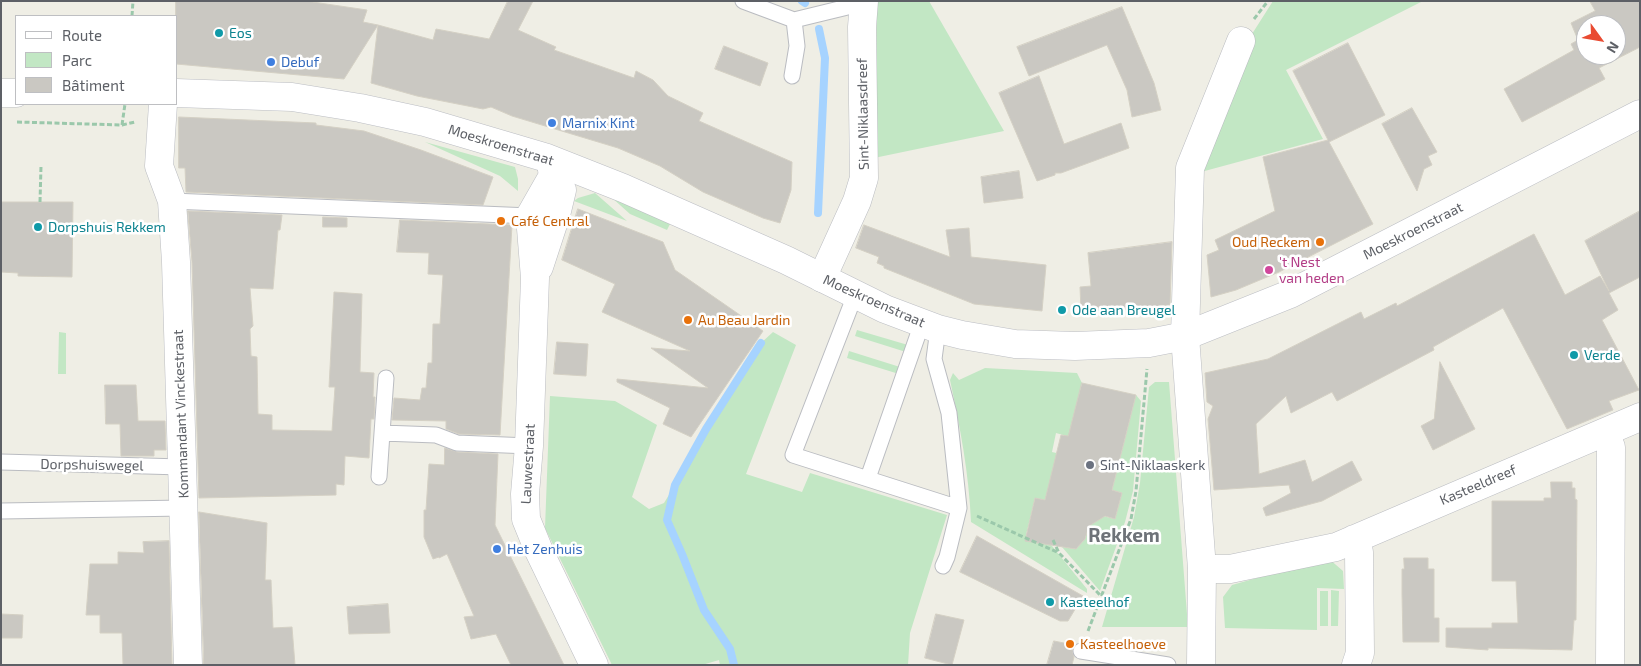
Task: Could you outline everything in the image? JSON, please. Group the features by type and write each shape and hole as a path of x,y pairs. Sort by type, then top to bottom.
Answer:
{"street":[{"name":"Sint-Niklaasdreef","path":"822,278 857,201 864,178 862,27 864,2"},
{"path":"1201,665 1202,569 1185,342 1190,168 1241,41"},
{"path":"1,93 15,93"},
{"name":"Moeskroenstraat","path":"178,102 292,97 360,108 425,122 551,166 623,188 786,260 885,309 930,326 962,335 1016,344 1075,346 1185,342 1290,294 1640,114"},
{"name":"Kommandant Vinckestraat","path":"167,105 159,166 172,202 176,262 188,665"},
{"path":"530,216 551,166"},
{"name":"Lauwestraat","path":"535,278 556,215 562,190 551,166"},
{"name":"Lauwestraat","path":"530,216 535,278 525,494 526,519 539,551 594,665"},
{"name":"Kasteeldreef","path":"1202,569 1230,569 1336,547 1388,523 1640,417"},
{"path":"1603,433 1611,447 1610,665"},
{"path":"1354,539 1359,552 1360,653 1356,665"}],"lane":[{"path":"743,1 794,20 864,2"},
{"path":"792,76 797,46 794,20"},
{"path":"172,202 530,216"},
{"path":"855,295 793,455 958,508"},
{"path":"868,478 930,326"},
{"path":"930,326 934,359 949,413 958,508 951,542 943,566"},
{"path":"379,477 386,378"},
{"path":"382,433 436,434 457,443 528,446"},
{"name":"Dorpshuiswegel","path":"1,462 182,467"},
{"path":"1,511 184,508"},
{"path":"1081,651 1168,665"}],"path":[{"path":"132,15 133,1"},
{"path":"122,125 125,105"},
{"path":"10,121 122,125 144,120 163,105"},
{"path":"40,202 41,166"},
{"path":"1081,651 1131,519 1147,368"},
{"path":"982,518 1059,553"},
{"path":"1053,540 1059,553 1101,596"}],"green space":[{"path":"877,1 929,1 1004,131 874,158"},
{"path":"1273,1 1423,1 1286,70 1323,139 1201,172 1252,34"},
{"path":"425,142 515,167 518,191 500,176"},
{"path":"595,193 627,221 574,201"},
{"path":"611,197 671,222 667,230 630,214"},
{"path":"857,330 908,345 906,352 855,336"},
{"path":"59,332 66,333 66,374 58,374"},
{"path":"773,332 796,345 746,474 802,492 810,473 947,515 910,633 908,665 720,665 719,660 702,665 612,665 545,528 550,396 615,401 657,425 632,497 649,509 664,503 703,439 706,429 761,343"},
{"path":"849,351 900,367 899,374 847,358"},
{"path":"985,368 1077,373 1082,383 1070,437 1056,433 1052,452 1065,455 1045,500 1035,498 1026,535 1048,541 1087,589 1087,593 971,522 964,450 950,380 953,373 959,380"},
{"path":"1155,382 1169,382 1188,627 1102,627 1134,517 1140,483 1149,387"},
{"path":"1136,395 1141,401 1133,491 1125,522 1100,591 1062,547 1076,549 1085,539 1090,520 1099,515 1115,519 1122,493 1112,490"},
{"path":"1328,558 1343,571 1344,589 1317,588 1317,630 1225,628 1223,597 1232,585"},
{"path":"1331,590 1339,591 1338,626 1331,626"},
{"path":"1320,591 1328,591 1328,626 1320,626"}],"building":[{"path":"176,1 306,1 367,10 363,22 378,25 344,79 178,64 178,15 176,15"},
{"path":"508,1 533,1 518,30 556,47 554,50 634,78 636,71 653,80 668,96 703,113 699,121 792,162 791,190 780,223 763,218 703,192 660,166 618,148 512,116 491,107 483,109 417,96 371,83 378,25 433,40 436,29 489,39"},
{"path":"1590,1 1640,1 1640,47 1626,54 1626,15 1587,15 1595,11"},
{"path":"1122,7 1154,83 1161,110 1132,117 1127,90 1107,45 1029,76 1017,47"},
{"path":"1576,20 1576,35 1571,23"},
{"path":"1576,41 1576,65 1605,65 1599,68 1605,79 1522,122 1504,89 1574,50 1571,44"},
{"path":"1348,43 1385,115 1329,142 1373,224 1279,272 1236,290 1211,297 1207,255 1219,250 1215,240 1275,211 1263,157 1328,140 1293,71"},
{"path":"724,46 768,63 760,86 715,69"},
{"path":"1039,76 1064,144 1121,123 1129,148 1037,181 999,93"},
{"path":"1412,108 1437,152 1428,156 1432,165 1424,169 1417,191 1382,124"},
{"path":"179,117 316,123 316,125 364,131 493,177 483,205 186,192 185,168 179,168"},
{"path":"1019,171 1023,198 984,203 981,177"},
{"name":"Dorpshuis Rekkem","path":"1,202 73,202 72,277 18,276 18,273 1,272"},
{"path":"578,209 663,242 675,270 763,331 691,437 663,424 670,408 617,382 617,379 708,388 651,348 690,351 602,312 615,284 562,260"},
{"path":"188,211 282,215 280,230 278,230 273,289 250,288 253,326 250,329 251,356 257,357 258,414 272,415 272,430 332,431 335,387 329,387 334,292 362,294 360,372 374,373 374,419 371,419 369,458 345,456 344,485 336,484 336,495 199,498 192,262"},
{"path":"1640,211 1640,277 1609,293 1618,310 1602,320 1639,390 1609,401 1613,410 1567,429 1503,308 1433,347 1434,350 1337,401 1332,392 1291,413 1286,396 1256,424 1259,474 1305,460 1312,482 1352,461 1362,480 1322,501 1266,516 1263,508 1291,493 1289,485 1214,490 1208,419 1213,406 1207,402 1205,373 1268,359 1361,312 1364,319 1396,303 1397,306 1534,234 1565,295 1600,276 1609,291 1585,241"},
{"path":"323,217 347,218 347,227 323,227"},
{"path":"400,220 512,225 500,435 459,434 446,429 446,421 392,420 394,398 420,400 422,388 426,388 428,363 432,363 433,324 440,324 443,275 428,274 429,253 397,252"},
{"path":"864,225 950,257 946,230 969,228 971,257 1046,265 1042,311 974,304 884,268 884,266 877,263 879,257 856,248"},
{"path":"1172,242 1170,305 1122,310 1081,311 1080,287 1091,286 1088,253"},
{"path":"557,342 588,344 586,376 554,374"},
{"path":"1440,362 1475,429 1433,450 1421,426 1434,419"},
{"name":"Sint-Niklaaskerk","path":"1082,383 1136,395 1112,490 1122,493 1115,519 1105,516 1089,526 1085,539 1076,549 1025,541 1035,498 1045,500 1061,435 1068,436"},
{"path":"105,385 136,385 138,421 165,421 166,450 154,450 154,456 121,456 120,424 106,424"},
{"path":"445,448 457,452 498,454 495,525 564,665 511,665 496,634 471,639 464,617 474,616 447,554 433,559 424,537 424,510 426,510 429,464 444,465"},
{"path":"1551,482 1572,482 1572,488 1575,488 1575,499 1577,500 1576,620 1574,620 1572,650 1488,648 1488,650 1446,647 1446,628 1492,628 1492,623 1518,623 1516,581 1492,581 1492,501 1544,501 1544,498 1551,498"},
{"path":"199,512 267,523 265,580 271,580 273,628 292,627 295,665 204,665"},
{"name":"Kasteelhof","path":"977,536 1083,596 1068,621 1060,621 960,572"},
{"path":"169,541 172,665 123,665 122,633 100,633 100,615 86,615 90,564 118,564 118,552 144,553 143,542"},
{"path":"1404,558 1428,558 1428,569 1434,569 1434,618 1439,618 1439,642 1403,642 1402,569 1404,569"},
{"path":"388,604 390,633 349,634 347,607"},
{"path":"1,614 23,615 22,638 1,638"},
{"path":"936,614 964,620 952,665 925,658"},
{"path":"1054,641 1074,645 1072,665 1047,665"}],"waterway":[{"path":"818,213 825,58 819,29"},
{"path":"734,665 730,649 704,610 667,520 675,485 706,429 761,343"}],"place":[{"name":"Eos","path":"219,33"},
{"name":"Debuf","path":"271,62"},
{"name":"Marnix Kint","path":"552,123"},
{"name":"Café Central","path":"501,221"},
{"name":"Dorpshuis Rekkem","path":"38,227"},
{"name":"Oud Reckem","path":"1320,242"},
{"name":"'t Nest van heden","path":"1269,270"},
{"name":"Ode aan Breugel","path":"1062,310"},
{"name":"Au Beau Jardin","path":"688,320"},
{"name":"Verde","path":"1574,355"},
{"name":"Sint-Niklaaskerk","path":"1090,465"},
{"name":"Het Zenhuis","path":"497,549"},
{"name":"Kasteelhof","path":"1050,602"},
{"name":"Kasteelhoeve","path":"1070,644"}],"district":[{"name":"Rekkem","path":"1124,536"}]}
